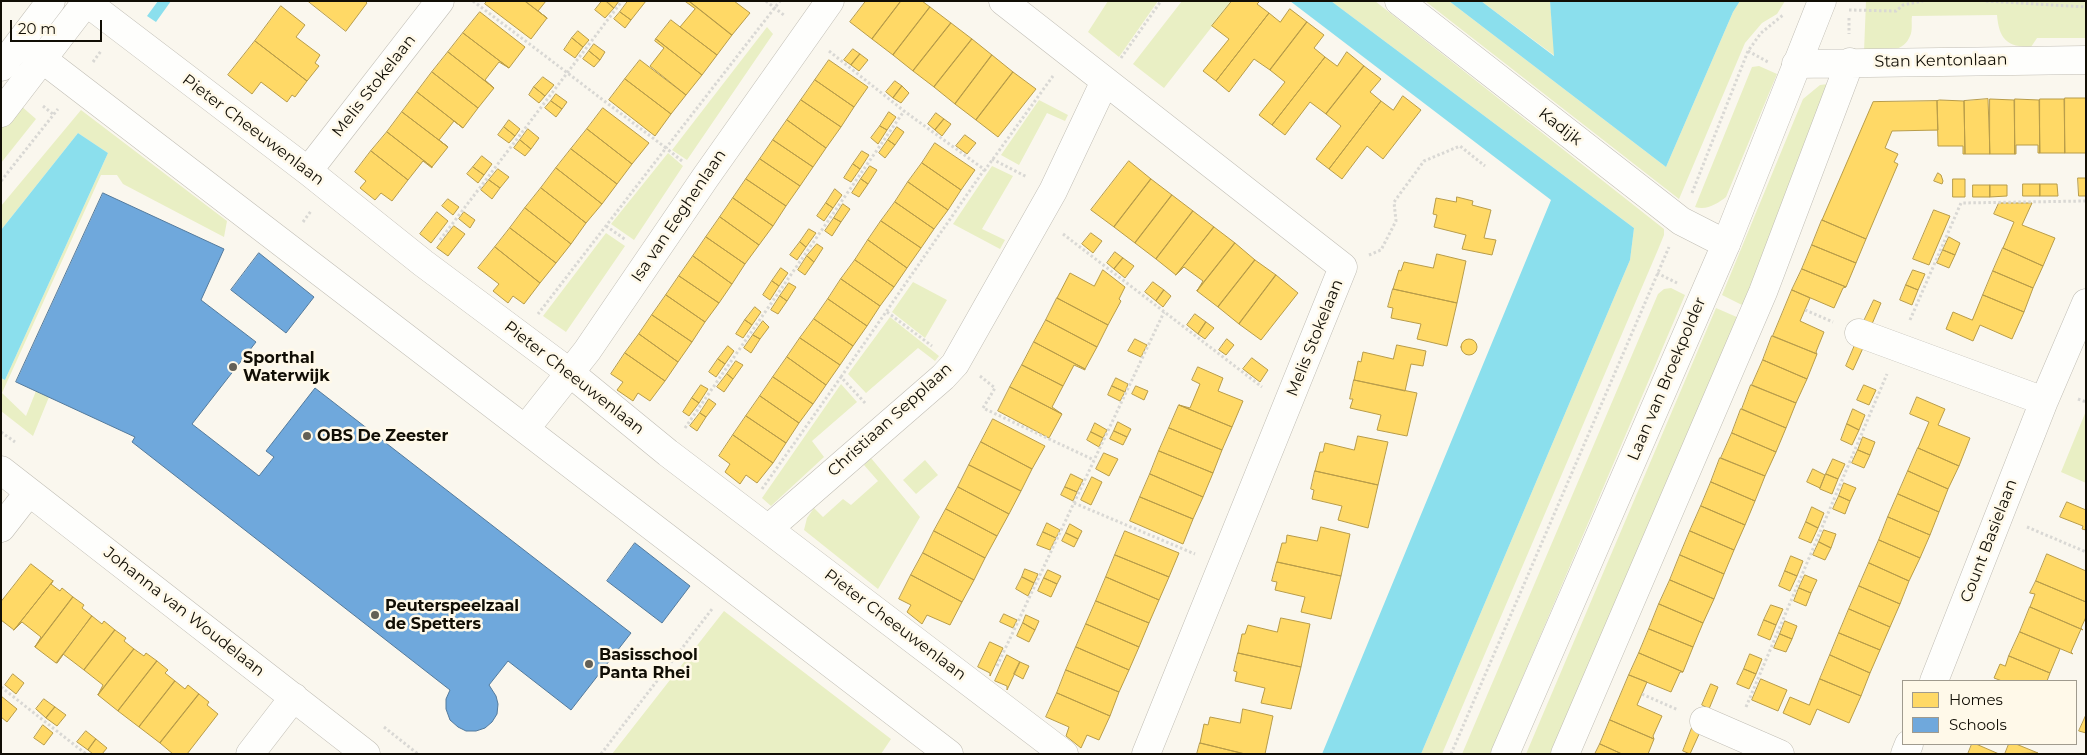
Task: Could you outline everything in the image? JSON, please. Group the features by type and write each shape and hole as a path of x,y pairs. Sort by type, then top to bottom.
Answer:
{"street":[{"path":"1,66 51,1"},
{"name":"Melis Stokelaan","path":"318,180 440,1"},
{"name":"Isa van Eeghenlaan","path":"526,428 587,351 704,178 806,32 830,1"},
{"name":"Melis Stokelaan","path":"1003,1 1344,267 1146,754"},
{"name":"Kadijk","path":"1399,1 1681,221 1726,244"},
{"name":"Laan van Broekpolder","path":"1505,754 1726,244 1822,1"},
{"path":"1,113 86,2"},
{"name":"Pieter Cheeuwenlaan","path":"86,2 423,263 569,372 668,453 1064,754"},
{"path":"20,42 731,584 950,754"},
{"name":"Stan Kentonlaan","path":"1796,64 2086,60"},
{"path":"1565,754 1763,292 1850,62"},
{"name":"Christiaan Sepplaan","path":"768,528 943,377 956,361 1053,191 1105,81"},
{"name":"Count Basielaan","path":"1934,680 2044,401 2086,302"},
{"path":"1859,333 2044,401"},
{"name":"Johanna van Woudelaan","path":"1,470 366,754"},
{"path":"1,528 29,492"},
{"path":"250,754 294,697"},
{"path":"1704,721 1780,754"}],"path":[{"path":"473,1 666,148"},
{"path":"423,263 566,72 622,1"},
{"path":"521,336 780,1"},
{"path":"1105,81 1161,1"},
{"path":"1849,10 1896,11 1903,5 1923,1"},
{"path":"1986,1 2086,7"},
{"path":"1681,221 1748,51 1761,33 1784,14"},
{"path":"806,32 904,111 984,170"},
{"path":"746,512 887,312 992,158 1070,54"},
{"path":"668,453 904,111"},
{"path":"1344,267 1381,250 1396,221 1394,202 1424,161 1460,146 1485,166"},
{"path":"992,158 1053,191"},
{"path":"286,245 318,180"},
{"path":"1735,735 1961,203 2086,201"},
{"path":"1039,216 1287,406"},
{"path":"1451,754 1657,273"},
{"path":"887,312 995,388 983,408 1094,460"},
{"path":"984,694 1164,312"},
{"path":"841,377 886,426"},
{"path":"1074,503 1222,566"},
{"path":"1999,515 2086,552"},
{"path":"601,754 731,584"},
{"path":"1,687 86,754"},
{"path":"1642,694 1704,721"}],"green space":[{"path":"1108,1 1158,1 1119,57 1088,32"},
{"path":"1182,1 1232,1 1164,88 1133,64"},
{"path":"1331,1 1375,1 1664,229 1664,235 1657,252 1442,754 1421,754 1630,260 1634,228"},
{"path":"1425,1 1449,1 1666,167 1733,12 1740,1 1785,1 1777,14 1762,23 1745,43 1679,199"},
{"path":"1481,1 1550,1 1555,56"},
{"path":"1866,1 2086,1 2086,38 2037,38 2031,47 2023,47 2010,43 2002,36 1997,15 1912,16 1911,34 1907,42 1902,46 1890,51 1864,52"},
{"path":"767,27 773,34 687,160 672,150"},
{"path":"1759,66 1777,74 1726,197 1708,207 1695,207 1752,67"},
{"path":"1828,84 1744,306 1722,295 1803,99 1820,85"},
{"path":"1039,100 1068,115 1065,121 1047,113 1019,165 1001,155"},
{"path":"20,105 36,119 1,163 1,129"},
{"path":"81,110 227,221 224,237 123,184 117,175 101,175 2,393 26,416 36,391 49,397 33,436 1,411 1,378 5,380 108,153 78,133 1,230 1,206"},
{"path":"668,153 683,166 634,240 611,224"},
{"path":"992,166 1013,176 982,229 1005,240 1000,249 953,224"},
{"path":"606,233 625,246 566,332 543,316"},
{"path":"913,282 947,300 925,338 892,312"},
{"path":"1671,288 1685,295 1490,754 1462,754 1658,294 1664,289"},
{"path":"1716,308 1739,318 1552,754 1526,754"},
{"path":"890,317 939,356 935,361 918,348 866,393 848,374"},
{"path":"841,384 857,402 812,441 824,457 771,506 762,498"},
{"path":"2086,411 2086,483 2061,472"},
{"path":"871,458 920,517 878,589 804,530 807,518 814,508 823,517 843,499 851,505 878,481 864,465"},
{"path":"925,460 938,475 916,494 903,480"},
{"path":"724,611 891,739 881,754 612,754"}],"water":[{"path":"158,1 171,1 156,22 147,16"},
{"path":"1290,1 1331,1 1634,228 1630,260 1421,754 1322,754 1551,200"},
{"path":"1449,1 1481,1 1554,56 1550,1 1740,1 1733,12 1666,167"},
{"path":"78,133 108,153 5,380 1,378 1,230"}],"building: Homes":[{"path":"308,1 365,1 367,3 346,31"},
{"path":"487,1 525,1 547,18 531,39 485,4"},
{"path":"525,1 546,1 538,11 547,18"},
{"path":"602,1 606,1 614,8 605,18 595,10"},
{"path":"606,1 619,1 614,8"},
{"path":"628,1 646,1 631,20 620,12"},
{"path":"685,1 689,1 732,35 717,55 680,27 695,9"},
{"path":"689,1 734,1 750,13 732,35"},
{"path":"866,1 901,1 872,39 850,22"},
{"path":"901,1 922,1 930,7 893,55 872,39"},
{"path":"1232,1 1260,1 1257,4 1269,13 1216,81 1203,71 1229,39 1212,26"},
{"path":"281,6 305,25 296,37 320,55 315,63 319,66 307,81 255,41"},
{"path":"930,7 951,23 913,71 893,55"},
{"path":"1290,9 1307,22 1270,70 1254,59 1229,92 1216,81 1269,13 1280,22"},
{"path":"480,12 525,47 509,68 463,33"},
{"path":"620,12 631,20 625,28 614,19"},
{"path":"671,20 717,55 702,75 656,39"},
{"path":"1307,22 1324,35 1314,48 1325,57 1272,125 1259,115 1285,82 1270,70"},
{"path":"951,23 972,39 934,87 913,71"},
{"path":"578,31 589,40 583,47 572,38"},
{"path":"463,33 509,68 499,62 485,80 494,88 448,52"},
{"path":"572,38 583,47 575,58 564,50"},
{"path":"656,39 702,75 686,95 650,66 664,48 655,41"},
{"path":"972,39 992,55 955,104 934,87"},
{"path":"255,41 307,81 295,97 292,95 287,102 261,82 252,94 228,75"},
{"path":"594,44 605,52 600,60 589,51"},
{"path":"853,49 860,54 851,65 844,60"},
{"path":"589,51 600,60 594,67 583,59"},
{"path":"448,52 494,88 478,108 432,72"},
{"path":"1347,52 1364,66 1326,114 1310,102 1285,135 1272,125 1325,57 1337,66"},
{"path":"860,54 868,60 859,71 851,65"},
{"path":"992,55 1013,72 976,120 955,104"},
{"path":"640,60 686,95 671,114 625,79"},
{"path":"829,60 868,87 854,107 815,80"},
{"path":"1364,66 1381,79 1370,92 1381,101 1329,169 1316,159 1341,126 1326,114"},
{"path":"432,72 478,108 463,128 417,92"},
{"path":"1013,72 1036,89 998,137 976,120"},
{"path":"543,77 554,85 545,96 534,87"},
{"path":"625,79 671,114 655,136 609,100"},
{"path":"815,80 854,107 841,127 801,100"},
{"path":"895,81 902,86 893,98 886,92"},
{"path":"902,86 909,93 901,103 893,98"},
{"path":"534,87 545,96 539,103 529,95"},
{"path":"417,92 463,128 454,121 439,140 448,147 402,112"},
{"path":"556,94 567,102 562,109 551,101"},
{"path":"1403,96 1421,110 1383,159 1367,146 1342,179 1329,169 1381,101 1393,110"},
{"path":"2065,98 2086,98 2086,153 2065,153"},
{"path":"1988,99 1990,154 1965,154 1964,101"},
{"path":"1990,99 2014,100 2015,154 1990,154"},
{"path":"2015,99 2039,100 2040,153 2038,153 2038,145 2016,145 2015,154"},
{"path":"2040,99 2064,99 2065,153 2040,153"},
{"path":"801,100 841,127 826,148 787,120"},
{"path":"551,101 562,109 556,117 545,108"},
{"path":"1937,101 1964,101 1965,154 1963,154 1963,146 1938,146"},
{"path":"1937,101 1938,130 1892,131 1885,148 1898,154 1894,162 1898,164 1866,239 1822,220 1873,102"},
{"path":"603,108 649,143 632,164 587,129"},
{"path":"402,112 448,147 432,167 387,132"},
{"path":"889,112 896,117 887,130 880,126"},
{"path":"936,113 944,119 935,130 928,124"},
{"path":"944,119 951,124 942,136 935,130"},
{"path":"509,120 520,129 515,136 504,127"},
{"path":"787,120 826,148 813,167 773,140"},
{"path":"880,126 887,130 878,144 871,138"},
{"path":"504,127 515,136 509,143 498,135"},
{"path":"897,127 904,132 895,145 888,140"},
{"path":"528,129 539,138 531,149 520,140"},
{"path":"587,129 632,164 617,184 571,149"},
{"path":"387,132 432,168 423,161 408,180 371,151"},
{"path":"965,135 976,143 967,154 956,146"},
{"path":"520,140 531,149 525,156 514,148"},
{"path":"773,140 813,167 800,186 760,159"},
{"path":"888,140 895,145 885,158 879,153"},
{"path":"935,143 975,170 961,190 922,163"},
{"path":"571,149 617,184 602,204 556,168"},
{"path":"371,151 408,180 392,201 381,193 375,200 360,188 366,181 355,172"},
{"path":"862,151 869,155 860,169 853,164"},
{"path":"482,156 492,164 484,175 473,167"},
{"path":"760,159 800,186 786,206 746,179"},
{"path":"1129,161 1151,179 1114,227 1091,210"},
{"path":"922,163 961,190 948,210 908,182"},
{"path":"853,164 860,169 851,182 844,178"},
{"path":"870,166 877,170 868,184 861,179"},
{"path":"473,167 484,175 478,183 467,174"},
{"path":"556,168 602,204 586,223 541,188"},
{"path":"498,169 509,177 500,188 489,180"},
{"path":"1938,173 1941,175 1942,184 1934,181"},
{"path":"2078,178 2086,178 2086,196 2079,196"},
{"path":"746,179 786,206 773,226 733,198"},
{"path":"861,179 868,184 859,197 852,193"},
{"path":"1151,179 1172,195 1135,243 1114,227"},
{"path":"1953,179 1965,179 1965,197 1953,197"},
{"path":"489,180 500,188 492,199 481,190"},
{"path":"908,182 948,210 934,229 895,202"},
{"path":"2023,184 2040,184 2040,196 2023,196"},
{"path":"2040,184 2057,184 2058,196 2040,196"},
{"path":"1973,185 1990,185 1990,197 1973,197"},
{"path":"1990,185 2007,185 2007,196 1990,197"},
{"path":"541,188 586,223 571,244 525,208"},
{"path":"835,189 842,195 833,208 826,203"},
{"path":"1172,195 1193,211 1156,259 1135,243"},
{"path":"1457,197 1473,201 1472,205 1491,210 1484,238 1496,240 1492,255 1462,249 1466,235 1434,227 1437,215 1433,214 1436,198 1456,202"},
{"path":"733,198 773,226 759,245 720,217"},
{"path":"448,199 459,207 453,215 442,206"},
{"path":"895,202 934,229 921,248 881,221"},
{"path":"826,203 833,208 824,221 817,216"},
{"path":"1999,203 2032,203 2022,225 2055,238 2043,266 2003,248 2014,222 1994,214"},
{"path":"843,204 850,209 841,222 834,218"},
{"path":"525,208 571,244 556,263 510,228"},
{"path":"1934,210 1950,216 1929,265 1913,259"},
{"path":"1193,211 1214,227 1176,275 1156,259"},
{"path":"437,212 448,221 431,243 420,234"},
{"path":"464,212 475,220 470,228 459,219"},
{"path":"720,217 759,245 745,264 706,237"},
{"path":"834,218 841,222 832,236 825,231"},
{"path":"1822,220 1866,239 1856,263 1812,245"},
{"path":"881,221 921,248 907,268 868,240"},
{"path":"454,226 465,234 448,256 437,248"},
{"path":"1214,227 1235,243 1197,291 1203,281 1184,267 1176,275"},
{"path":"510,228 556,263 540,283 495,247"},
{"path":"809,229 816,233 806,247 800,242"},
{"path":"1091,233 1102,241 1093,253 1082,244"},
{"path":"706,237 745,264 732,284 693,256"},
{"path":"1949,237 1960,243 1955,255 1943,250"},
{"path":"868,240 907,268 894,287 855,260"},
{"path":"800,242 806,247 797,260 790,255"},
{"path":"1235,243 1255,260 1218,307 1197,291"},
{"path":"817,244 823,248 814,262 807,256"},
{"path":"1812,245 1856,263 1846,287 1802,269"},
{"path":"495,247 540,283 524,304 513,296 508,303 493,291 499,284 478,268"},
{"path":"2003,248 2043,266 2033,288 1993,271"},
{"path":"1943,250 1955,255 1949,268 1937,263"},
{"path":"1115,252 1123,258 1114,269 1107,263"},
{"path":"1437,254 1466,261 1457,303 1393,289 1399,270 1401,271 1404,262 1433,268"},
{"path":"693,256 732,284 719,303 679,276"},
{"path":"807,256 814,262 805,275 798,270"},
{"path":"1123,258 1134,266 1125,278 1114,269"},
{"path":"855,260 894,287 880,306 841,279"},
{"path":"1255,260 1276,275 1239,324 1218,307"},
{"path":"781,268 788,273 779,286 772,281"},
{"path":"1802,269 1846,287 1843,288 1834,308 1792,290"},
{"path":"1103,270 1125,287 1119,299 1121,301 1108,325 1057,298 1070,273 1094,286"},
{"path":"1913,270 1925,274 1918,290 1906,285"},
{"path":"1993,271 2033,288 2024,312 1983,295"},
{"path":"1276,275 1298,293 1261,340 1239,324"},
{"path":"679,276 719,303 705,322 666,295"},
{"path":"841,279 880,306 867,326 828,299"},
{"path":"772,281 779,286 770,300 763,295"},
{"path":"1153,282 1164,290 1156,301 1145,292"},
{"path":"789,283 796,287 787,301 780,296"},
{"path":"1906,285 1918,290 1912,305 1900,300"},
{"path":"1393,289 1457,303 1447,346 1417,339 1421,324 1391,318 1393,308 1388,307"},
{"path":"1164,290 1171,296 1163,307 1156,301"},
{"path":"1792,290 1810,298 1800,321 1824,332 1816,352 1817,354 1773,336"},
{"path":"666,295 705,322 692,342 652,315"},
{"path":"1983,295 2024,312 2012,339 1980,325 1973,341 1946,329 1953,312 1972,320"},
{"path":"780,296 787,301 778,314 771,310"},
{"path":"1057,298 1108,325 1097,347 1046,320"},
{"path":"828,299 867,326 853,346 814,319"},
{"path":"1874,300 1881,303 1872,324 1864,321"},
{"path":"755,307 761,312 752,325 745,320"},
{"path":"1195,314 1206,322 1198,334 1187,325"},
{"path":"652,315 692,342 678,362 639,334"},
{"path":"814,319 853,346 840,365 800,338"},
{"path":"745,320 752,325 743,338 736,334"},
{"path":"1046,320 1097,347 1085,369 1034,342"},
{"path":"763,321 769,327 760,339 753,335"},
{"path":"1206,322 1214,328 1205,339 1198,334"},
{"path":"639,334 678,362 665,381 625,353"},
{"path":"753,335 760,339 751,353 744,348"},
{"path":"1772,336 1817,354 1807,379 1763,360"},
{"path":"800,338 840,365 826,385 787,357"},
{"path":"1135,339 1147,345 1141,357 1128,351"},
{"path":"1227,339 1234,345 1226,355 1219,350"},
{"path":"1469,339 1475,341 1477,347 1475,353 1469,355 1463,353 1461,347 1463,341"},
{"path":"1034,342 1085,370 1074,365 1063,386 1022,365"},
{"path":"1397,345 1426,351 1423,366 1411,364 1405,391 1354,380 1358,361 1361,362 1363,352 1393,359"},
{"path":"1855,345 1863,348 1853,370 1846,366"},
{"path":"728,346 734,351 725,364 718,359"},
{"path":"625,353 665,381 650,401 638,393 633,401 617,390 623,382 611,374"},
{"path":"787,357 826,385 813,404 773,377"},
{"path":"1252,358 1268,370 1260,382 1243,369"},
{"path":"718,359 725,364 716,377 709,372"},
{"path":"1763,360 1807,379 1796,403 1752,385"},
{"path":"736,361 743,365 733,379 727,374"},
{"path":"1022,365 1063,386 1052,407 1062,414 1010,387"},
{"path":"1198,367 1223,378 1218,391 1243,401 1232,427 1179,405 1190,408 1200,384 1192,380"},
{"path":"727,374 733,379 724,392 717,387"},
{"path":"773,377 813,404 799,423 760,396"},
{"path":"1116,378 1128,384 1125,392 1112,386"},
{"path":"1354,380 1417,393 1407,436 1377,430 1381,415 1350,408 1353,399 1350,399"},
{"path":"701,385 708,389 699,403 692,398"},
{"path":"1751,385 1796,403 1786,428 1742,409"},
{"path":"1864,385 1876,390 1869,405 1857,400"},
{"path":"1112,386 1125,392 1120,401 1108,395"},
{"path":"1136,386 1148,391 1144,400 1132,394"},
{"path":"1010,387 1062,414 1049,438 998,411"},
{"path":"760,396 799,423 786,443 746,416"},
{"path":"1917,397 1945,409 1938,425 1970,438 1959,466 1918,448 1929,422 1910,414"},
{"path":"692,398 699,403 689,416 683,412"},
{"path":"709,399 716,404 706,417 700,413"},
{"path":"1179,405 1232,427 1222,450 1169,428"},
{"path":"1741,409 1786,428 1776,452 1732,433"},
{"path":"1853,409 1865,415 1859,430 1847,424"},
{"path":"700,413 706,417 697,431 690,426"},
{"path":"746,416 786,443 773,463 733,435"},
{"path":"993,419 1045,446 1032,469 981,442"},
{"path":"1118,422 1131,429 1127,437 1114,431"},
{"path":"1095,423 1107,430 1103,438 1091,432"},
{"path":"1847,424 1859,430 1852,445 1841,440"},
{"path":"1169,428 1222,450 1213,473 1159,451"},
{"path":"1114,431 1127,437 1123,445 1110,439"},
{"path":"1091,432 1103,438 1099,447 1087,440"},
{"path":"1732,433 1776,452 1765,476 1721,458"},
{"path":"733,435 773,463 757,483 746,475 740,484 725,472 730,464 719,456"},
{"path":"1358,436 1388,442 1378,485 1315,471 1320,452 1323,452 1325,443 1354,450"},
{"path":"1863,437 1875,442 1870,455 1858,450"},
{"path":"981,442 1032,469 1021,491 969,465"},
{"path":"1918,448 1959,466 1948,489 1908,471"},
{"path":"1858,450 1870,455 1864,468 1852,463"},
{"path":"1159,451 1213,473 1203,497 1150,474"},
{"path":"1104,453 1118,459 1109,476 1096,469"},
{"path":"1720,458 1765,476 1755,501 1711,482"},
{"path":"1833,459 1845,464 1838,479 1826,474"},
{"path":"969,465 1021,491 1009,514 958,487"},
{"path":"1813,469 1825,475 1820,488 1807,482"},
{"path":"1315,471 1378,485 1368,528 1338,520 1342,506 1312,499 1314,490 1311,489"},
{"path":"1908,471 1948,489 1939,512 1898,494"},
{"path":"1071,474 1083,480 1077,492 1065,487"},
{"path":"1150,474 1203,497 1193,519 1140,497"},
{"path":"1826,474 1838,479 1832,494 1820,489"},
{"path":"1092,477 1102,482 1091,505 1081,500"},
{"path":"1711,482 1755,501 1745,525 1701,506"},
{"path":"1844,483 1856,488 1850,501 1839,496"},
{"path":"958,487 1009,514 997,536 946,509"},
{"path":"1065,487 1077,492 1073,501 1061,495"},
{"path":"1898,494 1939,512 1930,535 1888,517"},
{"path":"1839,496 1850,501 1845,514 1833,509"},
{"path":"1140,497 1193,519 1183,544 1130,521"},
{"path":"2067,502 2086,510 2086,530 2082,529 2083,526 2060,517"},
{"path":"1701,506 1745,525 1734,550 1690,531"},
{"path":"1812,507 1824,513 1818,528 1806,522"},
{"path":"946,509 997,536 985,558 934,531"},
{"path":"1888,517 1930,535 1920,558 1879,540"},
{"path":"1806,522 1818,528 1811,543 1799,538"},
{"path":"1047,523 1060,530 1056,538 1043,532"},
{"path":"1070,524 1082,531 1078,539 1066,533"},
{"path":"1321,527 1350,534 1341,576 1277,562 1282,543 1286,543 1287,535 1317,541"},
{"path":"1824,530 1836,534 1831,548 1819,542"},
{"path":"934,531 985,558 974,580 923,553"},
{"path":"1125,531 1179,553 1169,577 1115,555"},
{"path":"1690,531 1734,550 1724,574 1680,555"},
{"path":"1043,532 1056,538 1050,550 1037,545"},
{"path":"1066,533 1078,539 1074,547 1062,541"},
{"path":"1879,540 1920,558 1909,581 1869,563"},
{"path":"1819,542 1831,548 1825,560 1813,555"},
{"path":"923,553 974,580 962,602 911,575"},
{"path":"2047,554 2086,571 2086,602 2036,581"},
{"path":"1115,555 1169,577 1159,600 1106,577"},
{"path":"1680,555 1724,574 1714,599 1670,580"},
{"path":"1791,556 1803,561 1797,576 1785,571"},
{"path":"1277,562 1341,576 1331,619 1301,612 1305,597 1275,590 1277,582 1272,581"},
{"path":"1869,563 1909,581 1900,604 1859,586"},
{"path":"31,564 53,581 14,630 1,620 1,602"},
{"path":"1025,569 1038,574 1034,583 1022,577"},
{"path":"1048,570 1061,576 1057,584 1044,578"},
{"path":"1785,571 1797,576 1790,591 1779,586"},
{"path":"911,575 962,602 950,625 927,615 922,624 907,612 911,605 899,599"},
{"path":"1805,575 1817,580 1811,593 1799,588"},
{"path":"1022,577 1034,583 1028,596 1016,589"},
{"path":"1106,577 1159,600 1149,623 1096,601"},
{"path":"1044,578 1057,584 1051,597 1038,591"},
{"path":"1670,580 1714,599 1703,623 1659,604"},
{"path":"53,581 51,584 60,591 62,588 73,597 35,647 41,637 22,622 14,630"},
{"path":"2036,581 2086,602 2086,617 2081,628 2083,630 2030,607 2035,594 2030,593"},
{"path":"1859,586 1900,604 1890,627 1849,609"},
{"path":"1799,588 1811,593 1806,606 1794,601"},
{"path":"73,597 84,605 82,608 92,616 56,663 35,647"},
{"path":"1096,601 1149,623 1139,647 1086,624"},
{"path":"1659,604 1703,623 1693,647 1649,629"},
{"path":"1771,605 1783,609 1776,625 1764,620"},
{"path":"2030,607 2081,629 2071,652 2073,654 2020,632"},
{"path":"1849,609 1890,627 1880,650 1839,633"},
{"path":"1004,614 1017,620 1013,628 1000,622"},
{"path":"1026,615 1039,621 1035,630 1023,623"},
{"path":"92,616 102,624 104,621 115,630 84,670 63,654"},
{"path":"1281,618 1310,624 1301,667 1238,653 1242,634 1245,634 1248,625 1277,632"},
{"path":"1764,620 1776,625 1770,640 1758,635"},
{"path":"1785,621 1797,626 1792,639 1780,634"},
{"path":"1023,623 1035,630 1029,642 1017,636"},
{"path":"1086,624 1139,647 1129,670 1076,647"},
{"path":"1649,629 1693,647 1683,672 1639,653"},
{"path":"115,630 126,638 124,641 134,649 98,695 103,685 84,670"},
{"path":"2020,632 2060,649 2050,673 2009,656"},
{"path":"1839,633 1880,650 1870,673 1830,655"},
{"path":"1780,634 1792,639 1786,652 1774,648"},
{"path":"990,642 1003,648 990,676 990,673 978,667"},
{"path":"1076,647 1129,670 1119,692 1066,670"},
{"path":"134,649 144,656 146,653 157,661 118,711 98,695"},
{"path":"1238,653 1301,667 1291,709 1261,703 1265,688 1235,681 1237,672 1234,671"},
{"path":"1639,653 1683,672 1680,672 1671,692 1629,675"},
{"path":"1750,654 1762,659 1756,674 1744,669"},
{"path":"1007,655 1020,662 1007,690 1007,686 995,681"},
{"path":"1830,655 1870,673 1861,696 1820,679"},
{"path":"2009,656 2050,673 2047,680 1999,680 1994,678 2000,664 2005,666"},
{"path":"157,661 168,670 165,673 175,681 139,727 118,711"},
{"path":"1020,662 1029,666 1023,679 1014,674"},
{"path":"1744,669 1756,674 1749,689 1737,684"},
{"path":"1066,670 1119,692 1110,716 1057,693"},
{"path":"13,674 24,683 16,694 5,685"},
{"path":"1629,675 1647,682 1637,705 1662,716 1653,736 1654,739 1610,720"},
{"path":"1761,679 1787,690 1778,711 1752,700"},
{"path":"1820,679 1861,696 1849,723 1817,709 1810,725 1783,713 1790,697 1809,705"},
{"path":"175,681 185,689 188,685 199,694 160,743 139,727"},
{"path":"1711,684 1718,687 1709,709 1702,705"},
{"path":"1057,693 1110,716 1099,740 1087,735 1081,748 1066,736 1069,727 1046,717"},
{"path":"199,694 209,702 207,705 218,714 187,754 173,754 160,743"},
{"path":"1,696 17,709 7,722 1,717"},
{"path":"44,699 55,707 46,718 36,709"},
{"path":"55,707 66,715 57,726 46,718"},
{"path":"1243,709 1273,716 1265,754 1245,754 1200,743 1204,724 1208,725 1210,717 1240,723"},
{"path":"2086,715 2086,733 2079,731"},
{"path":"1610,720 1654,739 1648,754 1622,754 1600,744"},
{"path":"43,725 53,733 44,745 34,738"},
{"path":"1692,728 1700,732 1690,754 1683,751"},
{"path":"86,731 96,739 88,750 77,742"},
{"path":"96,739 107,748 102,754 93,754 88,750"},
{"path":"1200,743 1245,754 1197,754"},
{"path":"1600,744 1622,754 1595,754"},
{"path":"1972,745 1978,745 1999,754 1968,754"},
{"path":"2009,745 2018,745 2038,753 2005,754"}],"building: Schools":[{"path":"103,193 224,249 201,300 256,342 192,424 259,476 274,457 266,451 315,388 631,633 571,710 508,661 489,685 496,696 498,704 497,714 492,722 485,728 476,731 466,731 458,727 450,720 446,709 446,699 450,690 132,442 135,437 16,382"},
{"path":"259,253 314,297 286,333 231,290"},
{"path":"635,543 690,586 662,623 607,581"}],"place":[{"name":"Sporthal Waterwijk","path":"233,367"},
{"name":"OBS De Zeester","path":"307,436"},
{"name":"Peuterspeelzaal de Spetters","path":"375,615"},
{"name":"Basisschool Panta Rhei","path":"589,664"}]}
